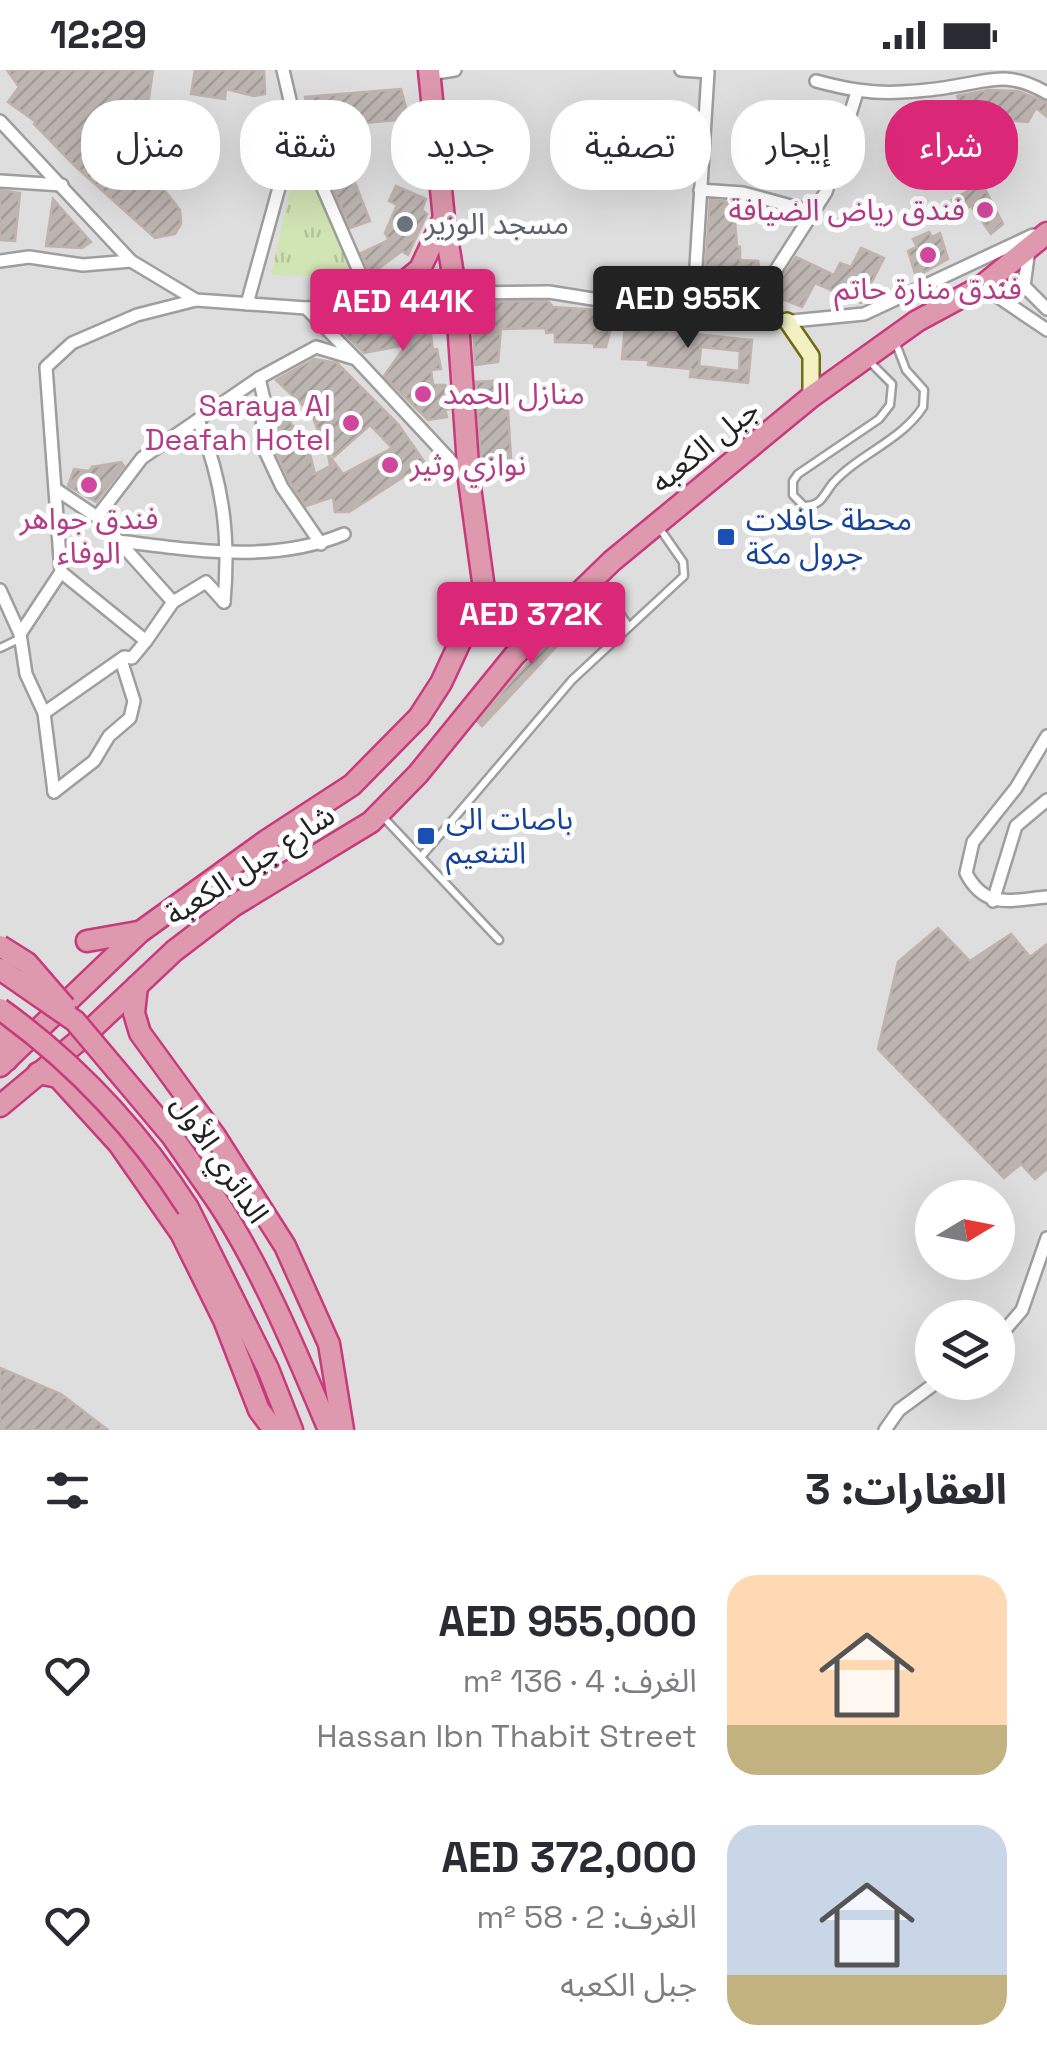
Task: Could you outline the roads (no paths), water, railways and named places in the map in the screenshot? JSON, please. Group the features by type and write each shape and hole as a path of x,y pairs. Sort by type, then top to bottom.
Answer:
{"highway":[{"path":"429,72 456,293 469,480 482,595 488,618 517,637 537,636"},
{"path":"377,300 420,269 444,218"},
{"name":"جبل الكعبه","path":"514,656 657,524 812,397 918,321 982,286 1047,231"},
{"name":"شارع جبل الكعبة","path":"4,1063 140,932 266,841 352,786 419,717 442,683 482,595"},
{"name":"شارع جبل الكعبة","path":"0,1106 84,1037 174,950 232,906 380,813 418,774 514,656"},
{"path":"87,941 140,932"},
{"path":"0,946 27,963 50,986 75,1021"},
{"name":"الدائري الأول","path":"0,969 75,1021 172,1136 226,1213 275,1310 328,1430"},
{"path":"136,986 134,1013 140,1033 214,1136 285,1246 329,1344 343,1430"},
{"name":"الدائري الأول","path":"0,1009 84,1078 156,1158 188,1208 268,1369 292,1430"},
{"path":"0,1031 8,1043 4,1063"},
{"path":"38,1074 58,1077 108,1132 181,1232 224,1320 260,1410 274,1430"}],"street":[{"path":"283,70 290,100"},
{"path":"429,72 455,70"},
{"path":"681,70 708,72 706,100"},
{"path":"816,81 857,92 951,87 990,77 1024,80 1047,94"},
{"path":"757,322 774,272 826,192 857,92"},
{"path":"0,121 131,261 196,300"},
{"path":"0,181 62,185"},
{"path":"247,304 278,190"},
{"path":"326,190 377,300"},
{"path":"693,316 700,190 743,193 813,212"},
{"path":"20,636 61,572 46,367 72,342 137,316 196,300 306,308 456,293 550,292 693,316 757,322 864,314 1047,231"},
{"path":"1030,247 1024,286 1047,309"},
{"path":"0,261 29,257 83,265 131,261"},
{"path":"982,286 1047,330"},
{"path":"306,308 469,480"},
{"path":"787,321 811,356 812,397"},
{"path":"97,517 142,458 260,378 316,347 356,360"},
{"path":"260,378 265,404 260,440 282,488 321,544"},
{"path":"44,712 121,660 132,658 173,602 206,582 224,602 229,554 222,497 198,420"},
{"path":"57,490 97,517 173,602"},
{"path":"118,541 229,554 321,544 344,534"},
{"path":"61,572 146,641"},
{"path":"0,590 20,636 26,674 44,712 54,792 94,761 110,736 130,718 134,701 121,660"},
{"path":"1047,736 1016,788 973,842 966,873 975,890 993,901 1047,897"},
{"path":"993,901 1016,826 1047,800"},
{"path":"1015,1318 1022,1310 1047,1238"},
{"path":"884,1430 899,1410 915,1398"}],"lane":[{"path":"866,358 892,384 890,405 880,418 798,474 792,495 804,506 814,506 824,498 832,484 908,425 923,407 924,390 906,370 894,338"},
{"path":"421,857 572,680 684,576 683,562 657,524"},
{"path":"587,586 609,598 629,627"},
{"path":"0,648 20,636"},
{"path":"380,813 499,940"}],"place":[{"name":"فندق رياض الضيافة","path":"985,210"},
{"name":"مسجد الوزير","path":"405,224"},
{"name":"فندق منارة حاتم","path":"928,255"},
{"name":"منازل الحمد","path":"423,394"},
{"name":"Saraya Al Deafah Hotel","path":"351,423"},
{"name":"نوازي وثير","path":"390,465"},
{"name":"فندق جواهر الوفاء","path":"89,485"},
{"name":"محطة حافلات جرول مكة","path":"726,537"},
{"name":"باصات الى التنعيم","path":"426,836"}]}
